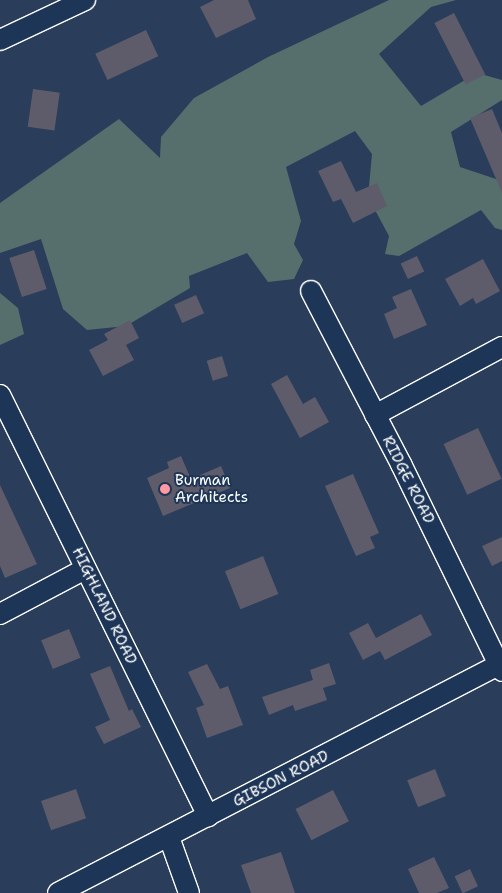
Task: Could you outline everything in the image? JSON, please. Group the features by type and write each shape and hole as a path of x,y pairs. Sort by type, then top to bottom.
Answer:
{"street":[{"path":"0,40 85,0"},
{"name":"RIDGE ROAD","path":"311,291 501,666"},
{"path":"375,415 502,347"},
{"name":"HIGHLAND ROAD","path":"0,395 208,816"},
{"path":"0,614 85,568"},
{"name":"GIBSON ROAD","path":"58,893 501,666"},
{"path":"168,837 189,893"}],"green space":[{"path":"389,0 456,0 431,7 379,54 421,106 477,73 502,80 502,100 451,132 460,167 502,181 502,230 495,228 481,210 399,256 385,254 389,236 368,197 372,154 355,131 286,167 301,221 294,244 303,260 294,279 268,282 247,253 189,276 190,288 126,326 87,330 63,309 41,239 0,253 0,203 119,119 160,158 161,137 194,98 268,57"},
{"path":"0,293 18,308 24,334 0,345"}],"building":[{"path":"214,0 248,0 256,19 216,38 200,7"},
{"path":"454,13 485,74 466,84 434,23"},
{"path":"146,30 158,56 108,80 95,54"},
{"path":"33,89 60,93 54,130 28,127"},
{"path":"492,109 502,133 502,193 470,118"},
{"path":"341,161 356,192 377,183 387,206 353,223 341,199 333,202 318,171"},
{"path":"34,250 47,289 22,297 9,258"},
{"path":"417,256 424,271 408,279 401,264"},
{"path":"483,259 500,291 476,304 473,298 460,306 445,279"},
{"path":"411,289 427,325 394,339 384,314 397,308 392,297"},
{"path":"196,295 204,313 182,323 174,305"},
{"path":"130,320 139,338 126,345 134,360 103,376 89,350 108,340 104,334"},
{"path":"222,356 228,376 213,381 207,361"},
{"path":"287,375 303,404 315,397 329,422 300,438 271,384"},
{"path":"478,428 502,479 467,495 444,444"},
{"path":"181,456 191,479 221,466 230,488 163,516 147,478 169,468 167,462"},
{"path":"353,474 379,533 370,537 375,548 356,556 325,486"},
{"path":"0,485 37,564 5,578 0,566"},
{"path":"502,537 502,561 492,566 482,546"},
{"path":"263,556 278,594 240,609 225,571"},
{"path":"421,614 432,635 385,660 380,651 363,660 349,633 368,623 376,638"},
{"path":"69,629 81,658 53,669 41,640"},
{"path":"329,663 336,684 323,688 327,700 295,711 293,705 269,715 262,697 313,680 310,670"},
{"path":"207,664 220,689 228,686 243,725 207,738 196,708 204,705 188,672"},
{"path":"110,666 129,711 132,709 141,727 104,744 95,727 110,720 90,674"},
{"path":"435,769 446,796 418,807 407,780"},
{"path":"76,789 86,818 51,830 41,801"},
{"path":"333,790 349,821 311,840 296,809"},
{"path":"281,852 295,893 251,893 241,865"},
{"path":"434,857 449,888 437,893 419,893 408,869"},
{"path":"470,869 478,886 462,893 455,876"}],"place":[{"name":"Burman Architects","path":"165,489"}]}
